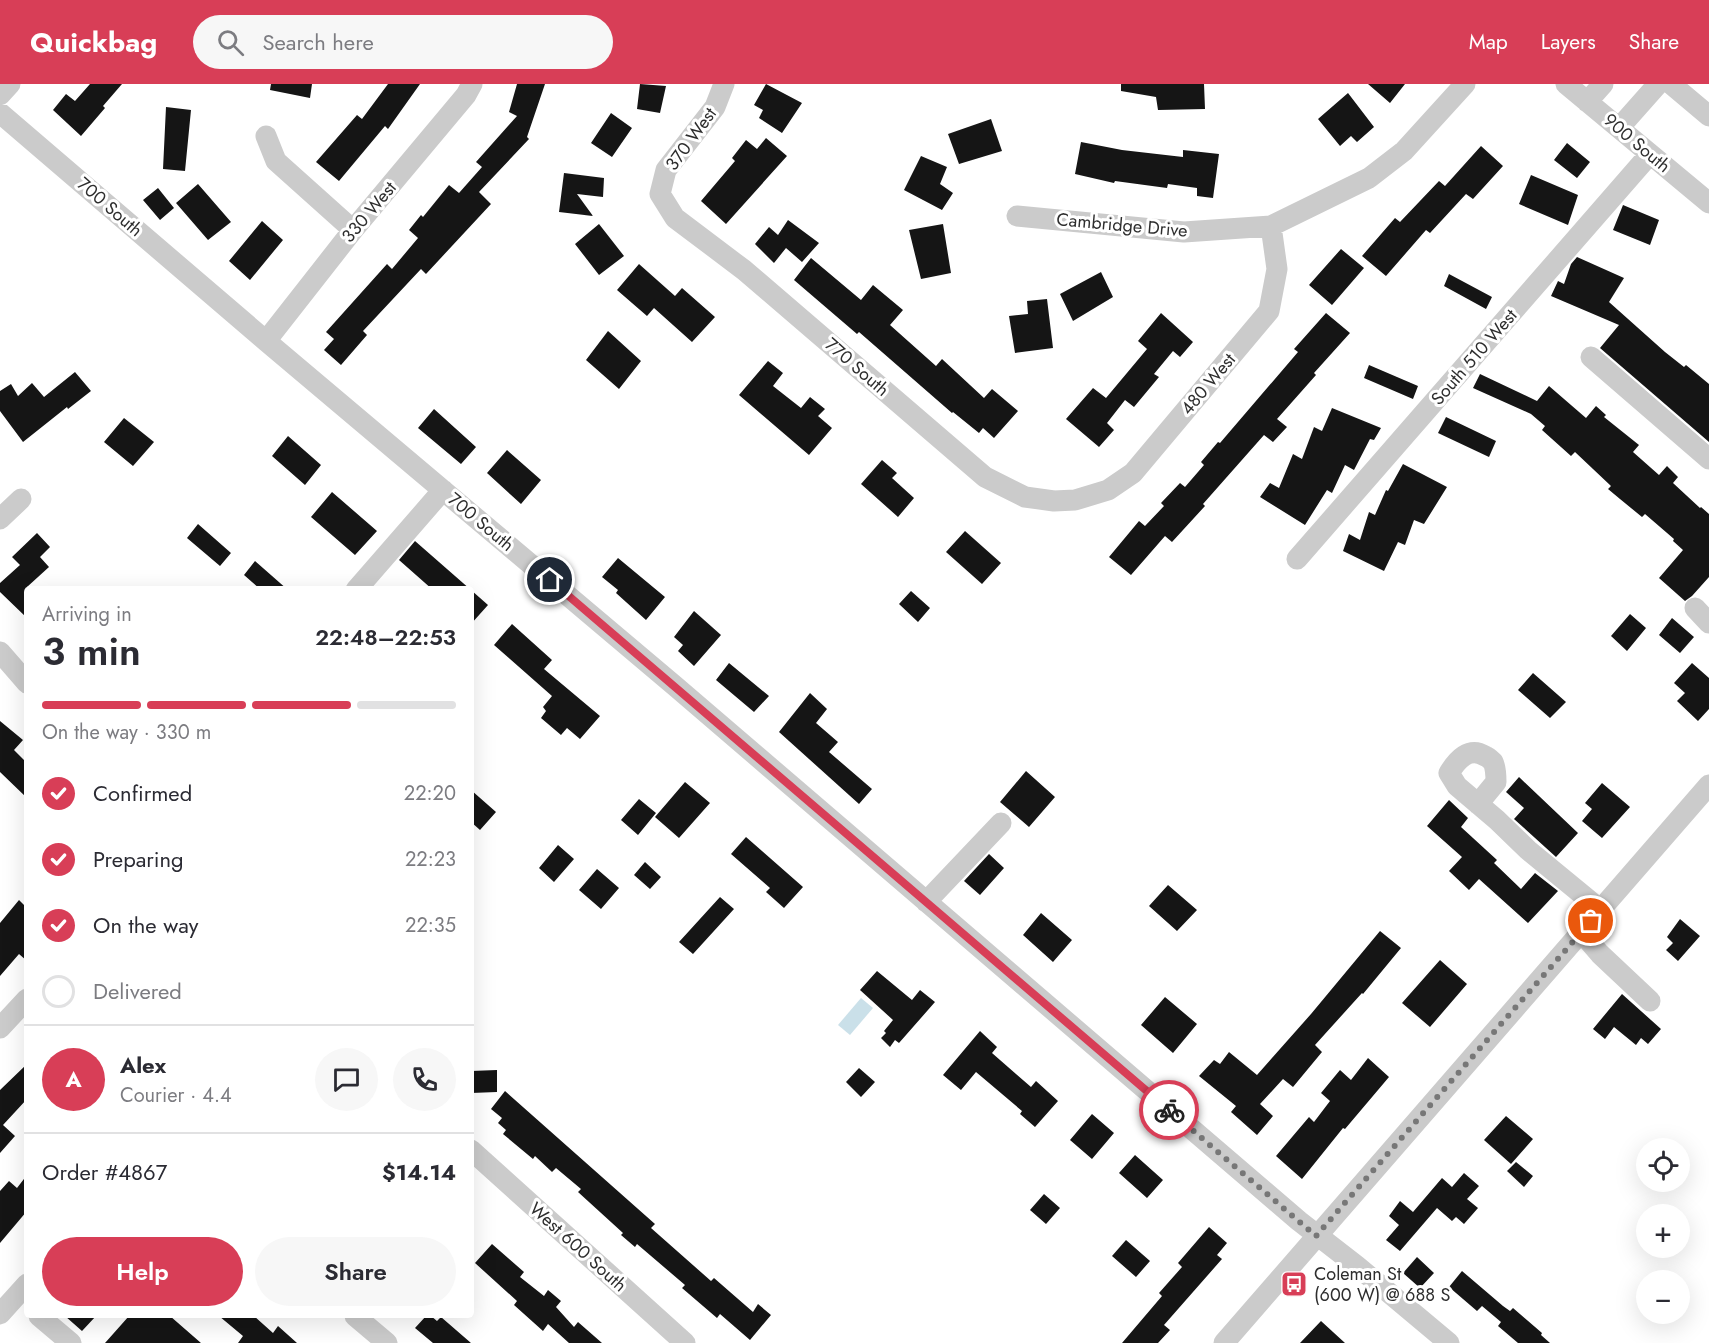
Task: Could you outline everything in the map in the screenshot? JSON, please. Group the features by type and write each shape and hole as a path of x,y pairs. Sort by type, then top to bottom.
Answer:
{"street":[{"path":"0,95 10,84"},
{"name":"330 West","path":"266,340 353,230 466,95 472,84"},
{"name":"370 West","path":"660,194 666,171 715,107 724,84"},
{"name":"Cambridge Drive","path":"1017,216 1184,232 1271,226 1369,178 1404,151 1465,84"},
{"name":"900 South","path":"1566,84 1709,203"},
{"path":"1587,102 1603,84"},
{"path":"1619,128 1658,84"},
{"path":"1671,84 1709,116"},
{"name":"700 South","path":"0,113 1316,1236 1358,1266 1449,1343"},
{"path":"266,136 276,161 353,230"},
{"name":"South 510 West","path":"1297,560 1650,154"},
{"name":"770 South","path":"660,194 675,218 744,270 985,477 1025,497 1075,501"},
{"name":"480 West","path":"1075,501 1108,490 1133,473 1269,311 1277,269 1271,226"},
{"path":"1591,357 1709,459"},
{"path":"359,586 443,490"},
{"path":"0,519 21,499"},
{"path":"0,652 24,680"},
{"path":"1224,1343 1709,784"},
{"path":"1478,804 1528,850 1601,910"},
{"path":"926,902 1001,823"},
{"path":"1581,932 1600,954 1650,1001"},
{"path":"0,1028 24,1002"},
{"name":"West 600 South","path":"474,1153 685,1343"},
{"path":"0,1314 23,1295"},
{"path":"41,1318 71,1343"},
{"path":"357,1318 387,1343"}],"water":[{"path":"861,998 873,1008 850,1035 838,1025"}],"building":[{"path":"90,84 122,84 81,136 53,110 66,94 75,101"},
{"path":"271,84 312,84 310,98 270,90"},
{"path":"388,84 420,84 388,129 385,126 339,181 316,162 357,115 362,119"},
{"path":"517,84 545,84 527,137 529,139 479,192 491,204 426,274 421,269 363,331 367,335 341,365 324,350 334,339 326,332 387,264 392,269 418,238 409,230 421,215 423,217 449,185 459,193 482,167 476,162 517,116 509,112"},
{"path":"640,84 666,86 660,113 637,109"},
{"path":"766,84 802,103 782,133 759,118 763,110 754,105"},
{"path":"1121,84 1204,84 1205,109 1158,110 1156,97 1121,91"},
{"path":"1368,84 1405,84 1390,103"},
{"path":"1348,93 1374,127 1357,142 1351,136 1340,146 1318,119"},
{"path":"166,107 191,110 185,171 163,169"},
{"path":"611,113 632,128 612,157 591,143"},
{"path":"991,119 1002,151 959,164 948,134"},
{"path":"766,138 787,156 726,224 701,201 735,161 732,158 746,140 757,149"},
{"path":"1081,142 1122,150 1183,157 1183,150 1219,154 1213,198 1197,196 1197,188 1168,184 1167,188 1115,181 1114,183 1075,174"},
{"path":"1567,143 1590,162 1577,178 1554,160"},
{"path":"1481,146 1503,166 1473,199 1466,194 1430,233 1426,230 1386,276 1362,256 1395,218 1400,222 1439,181 1445,186"},
{"path":"921,156 947,167 940,184 953,193 942,210 904,190"},
{"path":"564,173 604,178 603,197 577,194 593,216 559,212"},
{"path":"1531,175 1578,195 1568,225 1519,204"},
{"path":"198,184 231,222 208,240 176,203"},
{"path":"158,188 174,208 160,220 143,200"},
{"path":"1623,205 1659,220 1650,245 1613,230"},
{"path":"788,220 819,243 802,262 786,248 774,263 755,244 769,227 778,235"},
{"path":"262,221 283,240 250,280 229,261"},
{"path":"599,224 624,256 599,275 575,244"},
{"path":"943,224 951,273 921,279 909,230"},
{"path":"1341,249 1364,268 1332,305 1309,285"},
{"path":"1577,257 1624,278 1609,302 1665,352 1684,367 1686,365 1709,384 1709,442 1600,348 1619,325 1551,296 1558,281 1564,284 1571,264"},
{"path":"811,258 861,300 873,285 903,310 890,325 936,366 942,359 984,398 992,389 1018,411 994,438 983,428 979,433 794,280"},
{"path":"639,264 675,296 682,288 715,317 692,342 654,308 647,316 617,290"},
{"path":"1101,272 1113,297 1073,321 1060,294"},
{"path":"1449,274 1492,297 1486,309 1444,286"},
{"path":"1047,299 1053,348 1015,353 1009,316 1028,314 1027,301"},
{"path":"1161,313 1193,342 1180,357 1173,351 1154,374 1159,377 1134,407 1125,400 1107,423 1114,430 1099,447 1066,419 1093,388 1106,398 1147,349 1138,341"},
{"path":"1326,313 1350,333 1277,419 1287,427 1273,442 1264,435 1172,542 1165,536 1131,575 1109,557 1139,521 1145,526 1164,506 1161,503 1180,483 1185,487 1204,465 1201,462 1298,352 1294,349"},
{"path":"608,331 641,361 619,389 586,360"},
{"path":"768,361 783,373 773,386 801,408 810,397 825,409 818,416 832,428 809,455 739,395"},
{"path":"1369,365 1418,386 1413,399 1364,378"},
{"path":"75,372 91,391 23,442 0,411 0,391 11,384 18,396 32,383 44,397"},
{"path":"1480,374 1537,401 1549,386 1586,418 1596,406 1606,415 1604,417 1639,445 1633,452 1659,475 1667,466 1678,477 1673,483 1709,514 1709,577 1692,596 1685,601 1659,578 1683,550 1673,541 1674,539 1645,514 1642,517 1608,489 1611,486 1575,452 1571,456 1542,430 1545,426 1531,414 1473,388"},
{"path":"1332,408 1381,428 1374,440 1370,439 1354,470 1345,465 1332,493 1327,490 1305,525 1260,497 1270,483 1279,488 1293,454 1302,459 1314,427 1322,431"},
{"path":"434,409 476,447 461,464 418,428"},
{"path":"1446,417 1496,441 1489,457 1438,433"},
{"path":"124,418 154,442 133,466 104,442"},
{"path":"288,436 321,465 305,485 272,456"},
{"path":"507,450 541,480 521,504 487,473"},
{"path":"882,460 897,473 892,478 914,498 898,517 861,484"},
{"path":"1403,464 1447,487 1424,524 1414,520 1405,545 1398,542 1384,571 1343,551 1349,534 1360,540 1369,512 1375,515 1386,490 1388,491"},
{"path":"332,492 377,531 355,555 311,517"},
{"path":"198,524 231,553 220,566 187,538"},
{"path":"965,531 1001,563 982,584 946,552"},
{"path":"37,533 50,547 40,557 49,567 28,586 24,586 24,615 0,592 0,583 20,565 12,557"},
{"path":"415,541 466,586 428,586 399,560"},
{"path":"618,558 665,597 646,620 616,593 618,590 602,577"},
{"path":"255,561 283,586 256,586 244,575"},
{"path":"911,591 930,608 918,622 899,604"},
{"path":"474,593 488,605 474,621"},
{"path":"694,611 721,635 694,666 678,651 683,645 674,637"},
{"path":"1630,614 1646,628 1627,651 1611,636"},
{"path":"1672,618 1694,637 1680,653 1659,635"},
{"path":"512,624 552,660 544,669 600,716 580,739 567,728 561,735 541,718 546,711 543,707 552,696 494,645"},
{"path":"729,663 769,696 754,712 716,680"},
{"path":"1692,663 1709,678 1709,709 1698,721 1677,701 1685,693 1674,683"},
{"path":"1533,673 1566,702 1550,718 1518,690"},
{"path":"810,693 827,709 816,723 838,742 829,752 872,789 859,804 779,732"},
{"path":"0,721 23,740 14,750 24,760 24,795 0,772"},
{"path":"1026,771 1055,797 1029,827 1000,802"},
{"path":"1519,777 1578,833 1556,857 1514,819 1524,808 1506,792"},
{"path":"685,782 710,803 679,838 655,817"},
{"path":"1602,783 1630,807 1602,838 1582,821 1592,809 1585,803"},
{"path":"474,793 496,812 480,830 474,825"},
{"path":"639,799 656,813 638,835 621,820"},
{"path":"1449,800 1468,818 1461,827 1497,860 1494,863 1521,889 1535,873 1558,891 1528,923 1479,879 1469,890 1449,871 1462,857 1427,826"},
{"path":"746,837 803,887 784,908 766,892 770,888 731,854"},
{"path":"558,845 574,859 554,882 539,868"},
{"path":"989,854 1004,868 980,895 964,881"},
{"path":"645,862 661,877 650,889 634,875"},
{"path":"597,869 619,888 601,909 579,890"},
{"path":"1168,885 1197,910 1177,931 1149,906"},
{"path":"720,897 734,909 693,954 679,942"},
{"path":"19,900 24,905 24,958 19,954 0,976 0,923"},
{"path":"1041,913 1072,940 1053,962 1023,935"},
{"path":"1680,919 1700,936 1678,961 1666,950 1673,943 1667,937"},
{"path":"1380,931 1401,948 1363,994 1315,1045 1322,1052 1293,1087 1283,1079 1260,1104 1273,1116 1257,1135 1231,1112 1236,1106 1199,1076 1214,1060 1220,1064 1229,1052 1257,1075"},
{"path":"1440,960 1467,984 1430,1027 1402,1003"},
{"path":"877,971 912,1000 920,990 935,1002 899,1043 895,1040 890,1047 881,1038 893,1020 860,990"},
{"path":"1622,994 1661,1029 1648,1044 1641,1038 1636,1045 1614,1027 1605,1039 1593,1029"},
{"path":"1165,997 1197,1024 1173,1053 1141,1025"},
{"path":"980,1031 997,1047 992,1053 1031,1087 1036,1081 1058,1101 1035,1127 1020,1114 1022,1111 976,1072 961,1090 943,1075"},
{"path":"1368,1058 1389,1077 1345,1129 1343,1128 1302,1179 1276,1156 1309,1117 1314,1122 1330,1101 1321,1093 1340,1070 1351,1080"},
{"path":"24,1067 24,1102 3,1125 15,1136 0,1153 0,1090"},
{"path":"859,1068 875,1082 861,1097 846,1082"},
{"path":"497,1070 497,1092 474,1093 474,1071"},
{"path":"505,1091 655,1224 651,1228 711,1281 714,1278 753,1312 758,1304 771,1315 750,1340 720,1314 717,1318 682,1288 685,1285 637,1244 635,1247 621,1235 623,1233 578,1192 581,1189 556,1168 552,1172 535,1156 533,1159 503,1134 506,1130 498,1123 502,1118 491,1109"},
{"path":"1092,1114 1114,1133 1092,1159 1070,1140"},
{"path":"1506,1116 1533,1139 1511,1164 1484,1140"},
{"path":"1135,1155 1163,1180 1147,1198 1119,1173"},
{"path":"1516,1162 1533,1176 1524,1187 1507,1171"},
{"path":"1464,1173 1479,1186 1467,1199 1478,1208 1464,1224 1456,1217 1452,1221 1437,1208 1400,1251 1386,1240 1399,1225 1389,1216 1400,1201 1413,1212 1442,1178 1452,1187"},
{"path":"24,1179 24,1215 0,1243 0,1191 9,1181 17,1188"},
{"path":"1044,1194 1060,1208 1046,1224 1030,1210"},
{"path":"1209,1227 1227,1243 1217,1255 1222,1259 1164,1325 1170,1330 1158,1343 1122,1343 1162,1296 1159,1293 1182,1267 1178,1263"},
{"path":"1126,1240 1150,1261 1136,1277 1112,1256"},
{"path":"492,1244 524,1272 520,1277 544,1296 548,1290 561,1301 556,1307 574,1327 578,1322 602,1343 569,1343 548,1324 543,1331 514,1305 517,1301 475,1263"},
{"path":"1417,1257 1434,1273 1420,1288 1403,1273"},
{"path":"1462,1271 1503,1306 1510,1311 1513,1308 1550,1343 1518,1343 1498,1326 1501,1322 1482,1306 1477,1311 1449,1287"},
{"path":"67,1318 94,1318 82,1331"},
{"path":"127,1318 172,1318 201,1343 105,1343"},
{"path":"221,1318 256,1318 273,1333 278,1326 297,1343 238,1343 243,1336"},
{"path":"424,1318 433,1318 437,1321 442,1318 471,1343 433,1343 415,1328"},
{"path":"1321,1321 1345,1343 1300,1343"}],"way so far":[{"path":"1169,1110 1316,1236 1591,921"}],"place":[{"name":"Coleman St (600 W) @ 688 S","path":"1294,1284"}],"route":[{"path":"550,580 1169,1110"}]}
